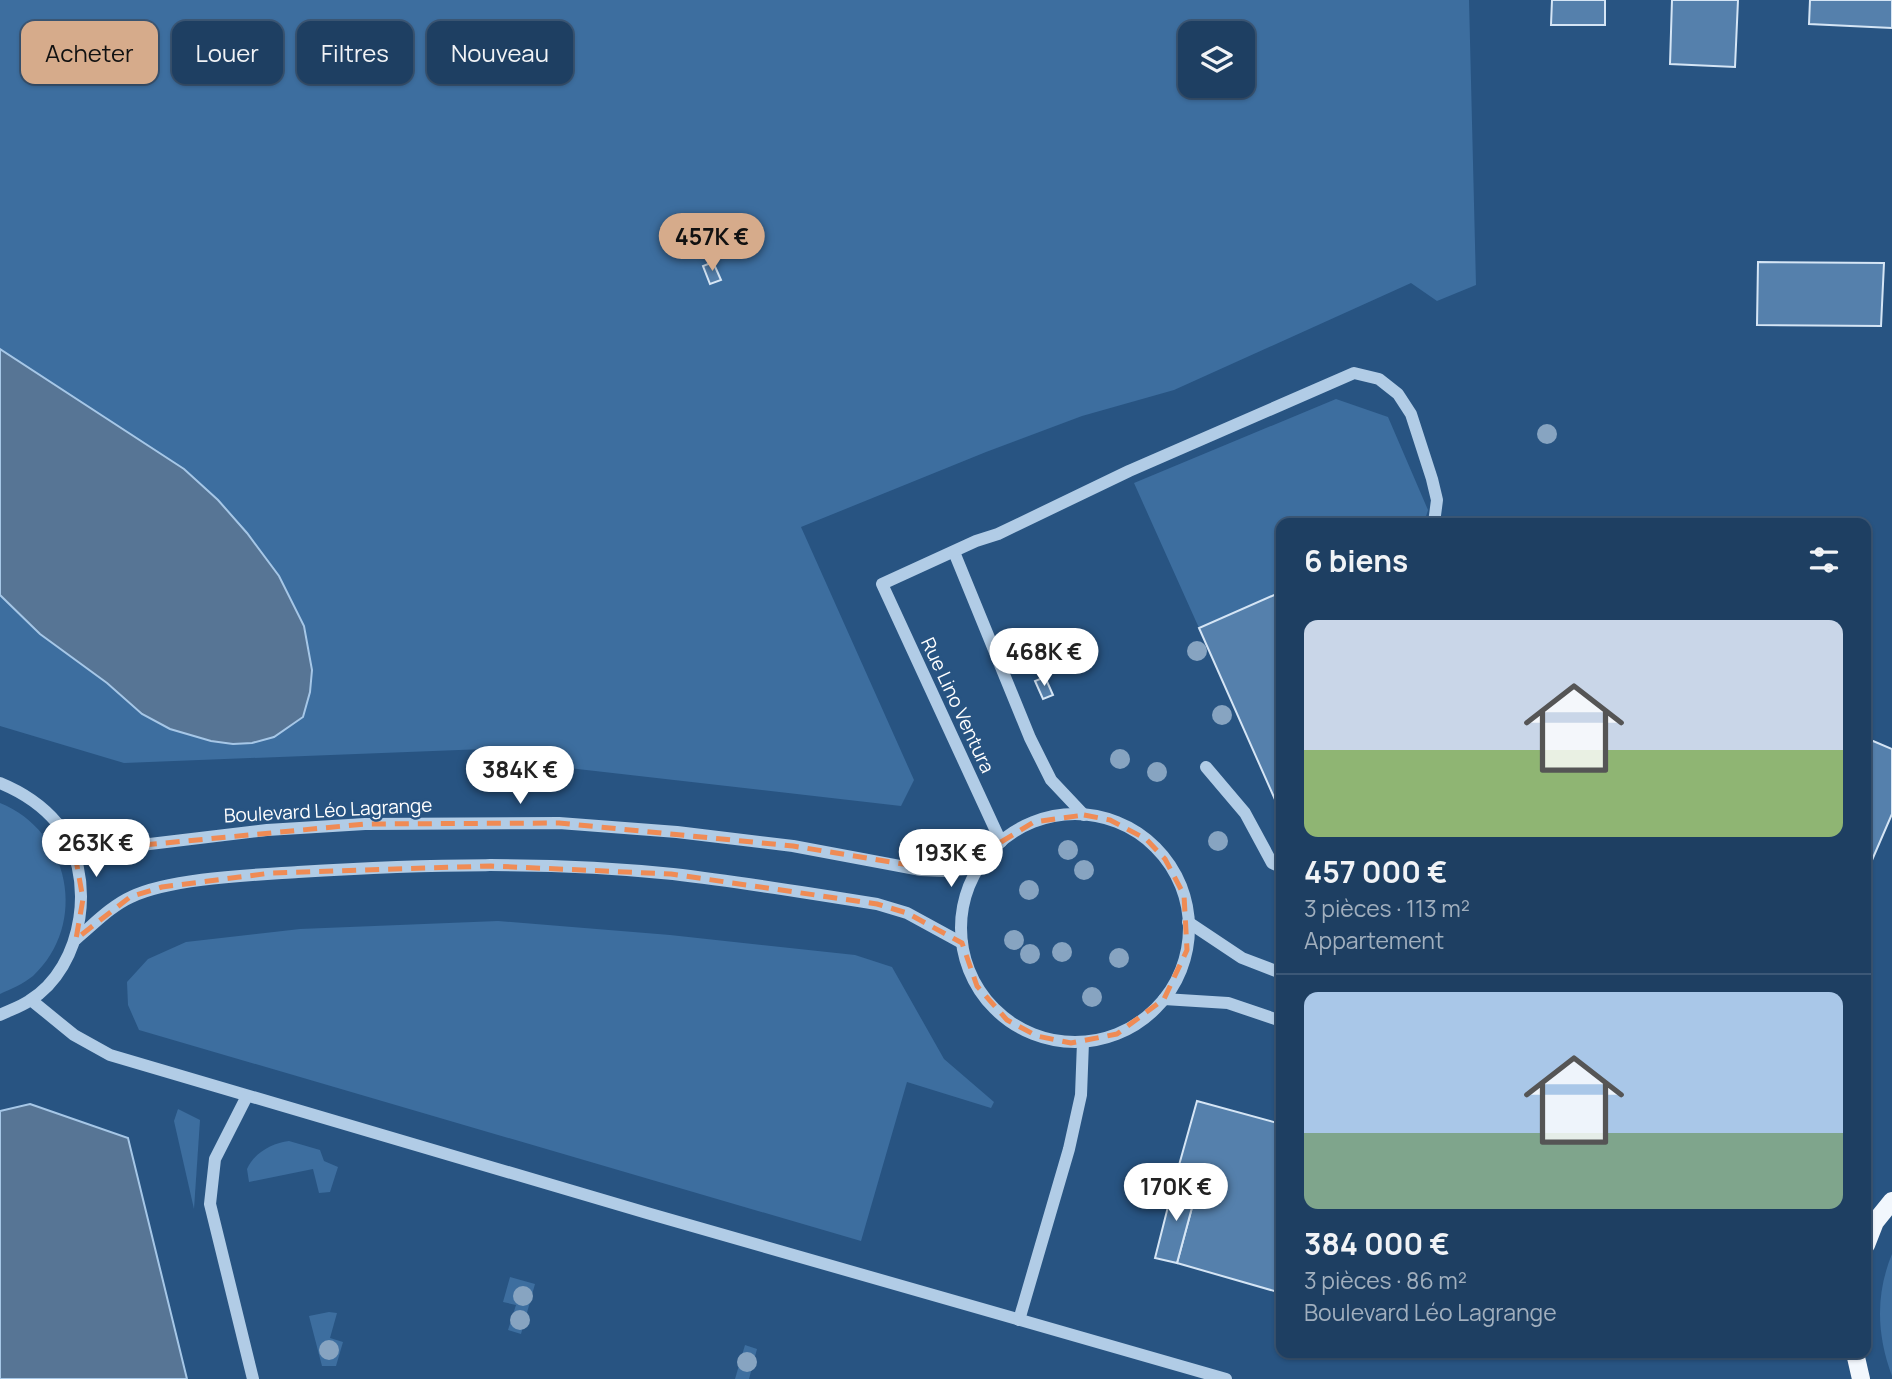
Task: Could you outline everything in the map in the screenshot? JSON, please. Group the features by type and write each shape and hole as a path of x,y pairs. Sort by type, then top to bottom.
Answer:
{"main road":[{"path":"1871,1219 1892,1201"},
{"path":"1857,1358 1861,1379"}],"street":[{"path":"1084,815 1051,780 1030,738 954,552 998,534 1129,471 1354,373 1379,379 1398,394 1411,414 1437,500 1435,518"},
{"name":"Rue Lino Ventura","path":"954,552 881,584 1001,842"},
{"path":"1206,767 1245,813 1272,863 1276,865"},
{"path":"0,783 27,794 58,824 76,860 82,899 76,939 58,973 31,1000 0,1015"},
{"path":"1084,815 1123,825 1146,839 1165,859 1179,883 1188,922 1188,936 1183,963 1164,999 1147,1017 1128,1030 1106,1038 1060,1042 1016,1027 998,1013 983,996 971,976 962,943 961,921 965,899 978,868 1001,842 1022,827 1046,818 1084,815"},
{"name":"Boulevard Léo Lagrange","path":"58,824 94,839 133,846 181,838 365,824 559,823 677,832 793,846 920,870 946,872 978,868"},
{"path":"76,939 130,897 162,887 285,873 379,867 556,866 671,874 877,904 907,913 962,943"},
{"path":"1188,922 1241,957 1276,970"},
{"path":"1164,999 1228,1003 1276,1019"},
{"path":"31,1000 74,1035 110,1055 1226,1379"},
{"path":"1018,1320 1069,1149 1081,1095 1083,1042"},
{"path":"247,1096 215,1159 210,1204 253,1379"}],"highlighted area":[{"path":"1084,815 1110,820 1146,839 1165,859 1184,895 1187,950 1164,999 1117,1034 1071,1043 1037,1036 1007,1020 977,986 962,943 907,913 877,904 671,874 491,866 271,873 162,887 130,897 76,939 83,899 76,860 58,824 94,839 133,846 365,824 559,823 793,846 946,871 978,868 1001,842 1034,822"}],"shaded area":[{"path":"0,0 1469,0 1476,285 1437,301 1411,283 1174,390 1082,416 801,527 914,780 901,806 560,767 558,748 124,763 0,726"},
{"path":"0,349 184,469 218,500 247,533 279,576 304,626 312,670 310,692 303,717 274,737 252,743 211,741 170,729 142,714 107,683 40,634 0,595"},
{"path":"1336,399 1388,417 1428,510 1426,518 1276,518 1276,594 1199,628 1134,483"},
{"path":"0,803 24,816 43,835 56,856 64,880 66,906 61,931 51,955 33,976 0,994"},
{"path":"498,921 670,935 855,955 892,967 944,1059 994,1102 991,1108 907,1082 861,1241 139,1030 128,1005 127,982 148,959 186,942 300,929"},
{"path":"30,1104 128,1138 187,1379 0,1379 0,1111"},
{"path":"178,1109 200,1120 194,1209 174,1121"},
{"path":"289,1141 320,1150 324,1161 338,1167 330,1192 319,1193 313,1169 249,1182 247,1169 254,1158 276,1144"},
{"path":"1892,1254 1892,1376 1883,1346 1880,1315 1883,1285"},
{"path":"510,1277 535,1284 521,1334 508,1330 516,1305 503,1302"},
{"path":"337,1313 330,1338 343,1342 336,1366 322,1366 309,1316"},
{"path":"745,1345 757,1349 749,1379 735,1379"}],"building":[{"path":"1552,0 1605,0 1605,25 1551,25"},
{"path":"1672,0 1738,0 1735,67 1670,64"},
{"path":"1810,0 1892,0 1892,28 1809,24"},
{"path":"713,262 721,280 710,284 703,266"},
{"path":"1758,262 1884,263 1881,326 1757,325"},
{"path":"1276,594 1276,802 1199,628"},
{"path":"1045,677 1053,695 1043,699 1035,681"},
{"path":"1871,740 1892,749 1892,814 1871,862"},
{"path":"535,754 555,754 555,765 535,765"},
{"path":"1197,1101 1276,1123 1276,1292 1177,1263 1197,1189 1174,1183"},
{"path":"1174,1183 1197,1189 1177,1263 1155,1258"}]}
